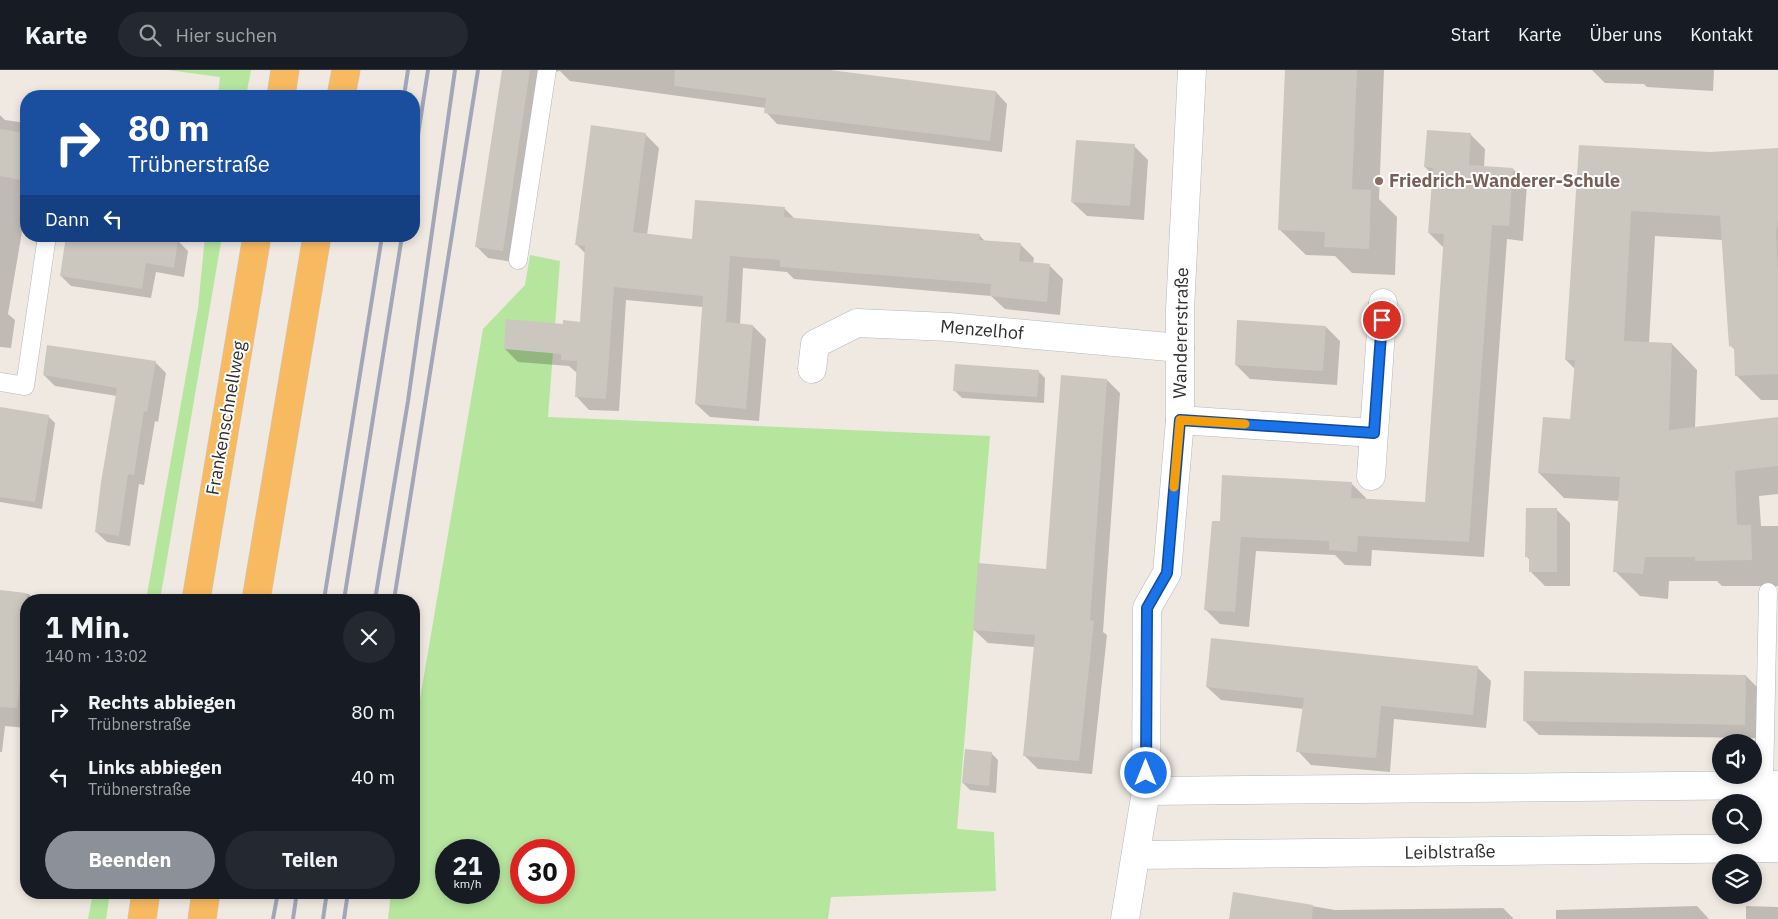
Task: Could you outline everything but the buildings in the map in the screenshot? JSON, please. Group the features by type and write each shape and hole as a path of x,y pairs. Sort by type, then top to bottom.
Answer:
{"highway":[{"path":"282,90 286,70"},
{"path":"342,90 346,70"},
{"name":"Frankenschnellweg","path":"197,594 256,242"},
{"path":"257,594 316,242"},
{"path":"142,919 145,899"},
{"path":"202,919 205,899"}],"street":[{"name":"Wandererstraße","path":"1125,919 1146,791 1147,608 1167,573 1180,420 1180,310 1192,70"},
{"path":"1370,476 1383,303"},
{"name":"Menzelhof","path":"812,369 815,344 857,323 949,327 1180,348"},
{"path":"1180,420 1374,433"},
{"path":"1146,791 1771,785"},
{"name":"Leiblstraße","path":"1136,855 1772,848 1771,785"}],"lane":[{"path":"518,260 548,70"},
{"path":"0,382 25,386 46,242"},
{"path":"1768,592 1771,785"}],"green space":[{"path":"168,70 251,70 247,90 219,90 220,77"},
{"path":"204,242 221,242 161,594 147,594 198,308"},
{"path":"530,255 560,261 548,417 990,436 957,829 994,832 996,891 831,897 828,919 388,919 390,899 420,899 420,699 483,329 525,285"},
{"path":"92,899 109,899 106,919 88,919"}],"railway":[{"path":"405,90 408,70"},
{"path":"420,122 428,70"},
{"path":"376,594 408,401 455,70"},
{"path":"395,594 478,70"},
{"path":"325,594 381,242"},
{"path":"345,594 401,242"},
{"path":"273,919 277,899"},
{"path":"293,919 296,899"},
{"path":"323,919 326,899"},
{"path":"344,919 347,899"}],"slow traffic":[{"path":"1174,487 1180,420 1245,424"}],"place":[{"name":"Friedrich-Wanderer-Schule","path":"1379,181"}],"route":[{"path":"1146,773 1147,608 1167,573 1180,420 1374,433 1382,320"}]}
